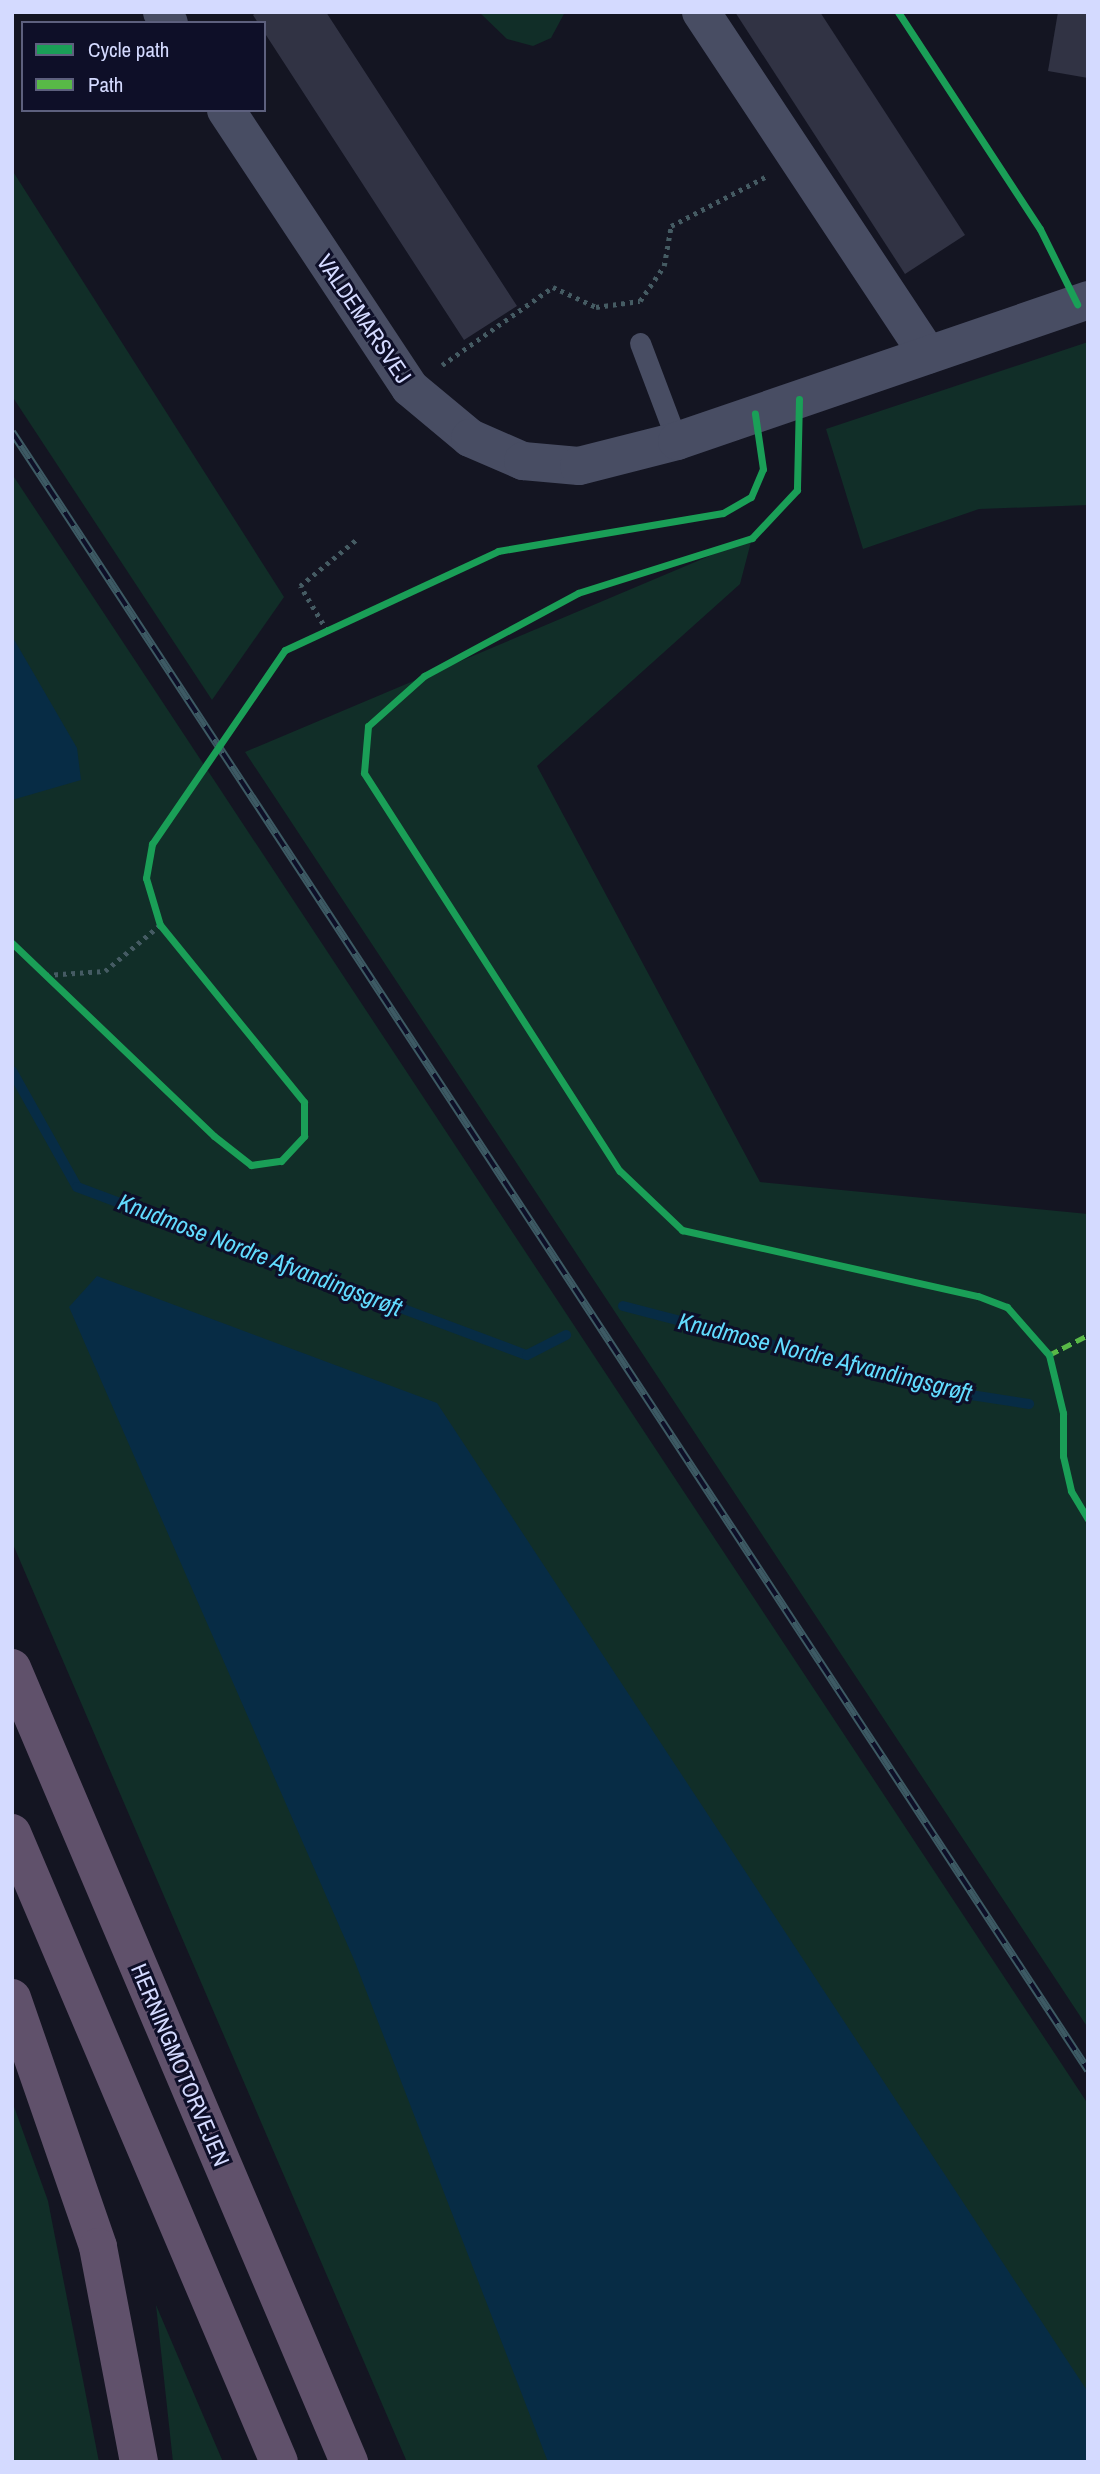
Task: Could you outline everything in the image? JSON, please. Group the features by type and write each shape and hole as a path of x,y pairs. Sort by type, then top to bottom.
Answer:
{"highway":[{"name":"HERNINGMOTORVEJEN","path":"12,1668 349,2462"},
{"path":"12,1833 279,2462"},
{"path":"12,1998 98,2247 139,2462"}],"street":[{"path":"701,12 928,355"},
{"name":"VALDEMARSVEJ","path":"227,112 410,388 470,438 523,460 579,466 677,441 1088,300"}],"lane":[{"path":"640,343 677,441"}],"path":[{"path":"410,388 553,287 596,307 640,301 663,266 671,226 722,203 798,156"},
{"path":"327,631 300,586 357,539"},
{"path":"317,636 339,625"},
{"path":"156,913 160,925 168,935"},
{"path":"46,975 105,971 160,925"},
{"path":"37,967 56,984"}],"green space":[{"path":"479,12 565,12 551,38 533,46 507,39"},
{"path":"12,170 284,597 212,700 12,396"},
{"path":"1088,342 1088,505 979,509 863,549 826,429"},
{"path":"12,474 1088,2104 1088,2462 407,2462 12,1542"},
{"path":"752,538 740,584 537,766 760,1182 1088,1214 1088,2028 245,752"},
{"path":"12,2101 48,2201 99,2462 12,2462"},
{"path":"156,2305 223,2462 173,2462"}],"water":[{"path":"12,636 77,748 81,780 12,800"},
{"path":"97,1276 437,1403 1088,2392 1088,2462 548,2462 355,1962 69,1307"}],"building":[{"path":"257,12 326,12 517,306 464,340 266,35 266,21 257,21 253,15"},
{"path":"735,12 820,12 965,235 905,274"},
{"path":"1058,12 1088,12 1088,78 1048,71"}],"waterway":[{"name":"Knudmose Nordre Afvandingsgrøft","path":"12,1071 77,1187 527,1355 566,1335"},
{"name":"Knudmose Nordre Afvandingsgrøft","path":"623,1306 958,1393 1029,1404"}],"railway":[{"path":"12,432 1088,2070"}],"marked path":[{"path":"1049,1355 1088,1335"}],"cycle path":[{"path":"898,12 1040,229 1077,304"},
{"path":"799,399 797,490 752,538 578,593 424,676 368,726 364,773 620,1171 682,1230 978,1296 1007,1307 1049,1355 1063,1413 1063,1456 1071,1491 1088,1519"},
{"path":"12,943 214,1136 251,1165 281,1161 304,1136 304,1102 160,925 146,878 152,844 285,650 498,551 723,513 751,497 763,469 755,414"}]}
